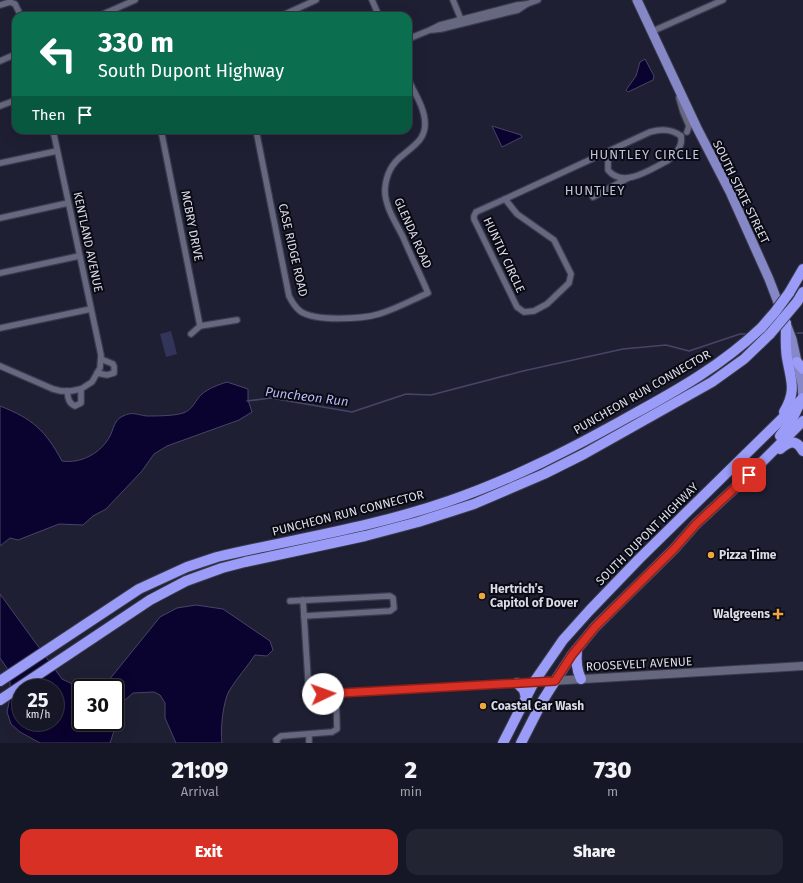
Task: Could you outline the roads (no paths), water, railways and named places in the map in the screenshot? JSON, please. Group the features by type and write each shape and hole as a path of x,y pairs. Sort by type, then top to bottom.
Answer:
{"highway":[{"name":"PUNCHEON RUN CONNECTOR","path":"0,682 139,589 187,567 217,557 405,515 448,501 511,477 569,449 696,379 721,362 762,327 789,293 803,269"},
{"name":"PUNCHEON RUN CONNECTOR","path":"0,700 150,600 174,586 197,576 244,562 366,536 411,524 474,504 523,484 584,454 703,388 744,359 770,334 797,302 803,292"},
{"path":"776,424 788,404 793,389 787,356 786,323"},
{"path":"521,743 543,700 577,649 601,621 674,549 734,482 771,446 792,420 803,399"},
{"name":"SOUTH DUPONT HIGHWAY","path":"503,743 526,698 563,640 588,611 639,559 803,399"},
{"path":"696,524 749,475 803,421"},
{"path":"749,475 788,443 796,443 803,451"},
{"path":"601,621 611,605 640,576 644,567 639,559"},
{"path":"577,649 576,663 581,679"},
{"path":"536,682 543,688 543,700"},
{"path":"517,683 524,690 526,698"}],"main road":[{"name":"SOUTH STATE STREET","path":"639,3 697,128 730,192 769,279 786,323 800,366 803,399"}],"street":[{"path":"109,12 135,0"},
{"path":"290,12 316,0"},
{"path":"372,0 377,12"},
{"path":"453,0 462,21"},
{"path":"412,37 440,25 462,21 526,2 538,0"},
{"path":"653,31 723,0"},
{"path":"0,5 10,2 15,4 19,12"},
{"path":"0,61 12,56"},
{"path":"674,78 683,112 689,126 687,132"},
{"name":"GLENDA ROAD","path":"412,88 423,112 425,124 424,133 419,142 412,149 403,154 390,169 386,180 385,191 389,208 428,293"},
{"path":"0,106 12,102"},
{"path":"593,197 671,158 678,149 681,136 697,128"},
{"name":"HUNTLY CIRCLE","path":"504,199 517,214 554,240 571,274 569,282 548,304 534,311 524,312 517,307 474,219 476,212 504,199 590,160 655,131 666,130 677,133 681,136"},
{"name":"KENTLAND AVENUE","path":"53,134 101,359 97,373 88,385 81,389 81,403 75,406 71,404 67,391"},
{"name":"MCBRY DRIVE","path":"162,134 200,326"},
{"name":"CASE RIDGE ROAD","path":"257,134 290,296 293,304 299,311 318,317 345,318 367,316 388,311 428,293"},
{"path":"607,166 609,158 615,149"},
{"path":"0,163 57,151"},
{"path":"590,160 601,159 605,162 608,170 615,176 629,178"},
{"path":"0,218 68,203"},
{"path":"0,273 79,256"},
{"path":"0,328 91,309"},
{"path":"191,334 200,326 237,320"},
{"path":"97,373 111,374 114,370 114,364 101,359"},
{"path":"0,366 54,389 67,391 81,389"},
{"path":"290,601 304,600 390,596 393,598 394,608 390,611 304,616 304,600"},
{"name":"ROOSEVELT AVENUE","path":"304,616 309,695 803,666"},
{"path":"277,743 276,740 281,736 332,732 337,729 336,693"},
{"path":"309,734 309,743"}],"waterway":[{"name":"Puncheon Run","path":"797,333 803,333"},
{"name":"Puncheon Run","path":"247,401 271,398 352,412 406,394 431,395 523,371 623,349 666,345 689,351 740,334 746,334"}],"place":[{"name":"Pizza Time","path":"711,555"},
{"name":"Hertrich’s Capitol of Dover","path":"482,596"},
{"name":"Walgreens","path":"778,614"},
{"name":"Coastal Car Wash","path":"483,706"}],"district":[{"name":"HUNTLEY CIRCLE","path":"645,154"},
{"name":"HUNTLEY","path":"595,190"}]}
